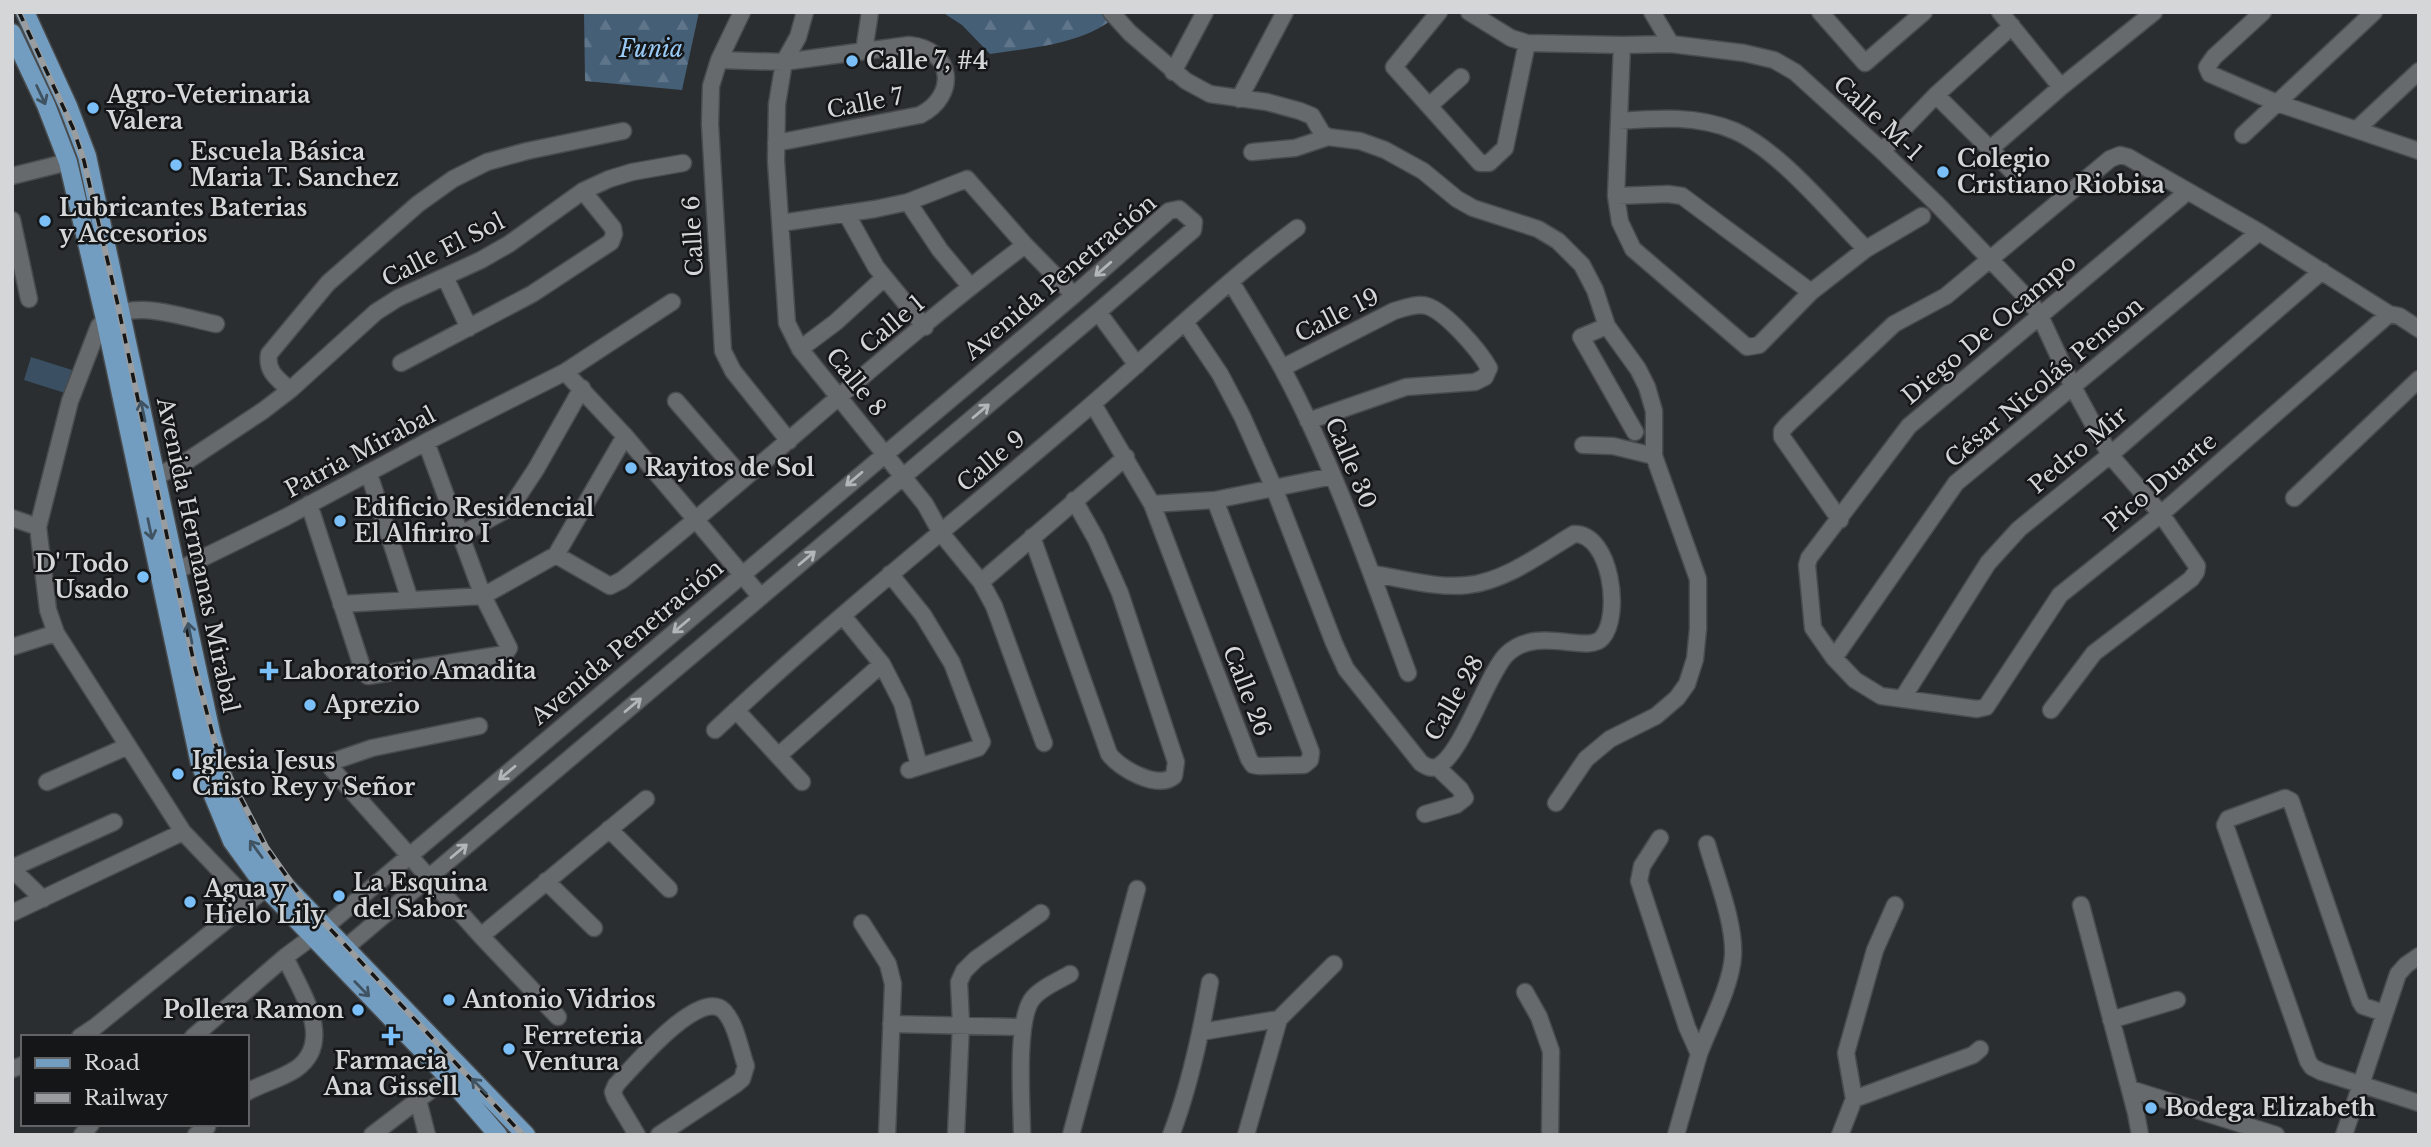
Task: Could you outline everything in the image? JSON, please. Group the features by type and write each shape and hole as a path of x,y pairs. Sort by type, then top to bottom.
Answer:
{"main road":[{"name":"Avenida Hermanas Mirabal","path":"25,12 68,106 87,156 114,316 149,480 200,764 232,841 318,932 526,1135"},
{"name":"Avenida Hermanas Mirabal","path":"12,33 54,122 114,316"},
{"name":"Avenida Hermanas Mirabal","path":"149,480 175,567 211,733 230,803 272,883"},
{"name":"Avenida Hermanas Mirabal","path":"339,953 498,1135"}],"street":[{"name":"Calle 6","path":"742,12 719,60 711,86 710,124 723,351 740,381 789,441"},
{"name":"Calle 8","path":"805,12 795,44 784,62 777,104 776,143 787,323 800,349 925,504 941,533 981,582 994,606 1044,743"},
{"path":"864,51 870,12"},
{"path":"1111,12 1173,72 1210,94 1267,102 1300,111 1311,116 1322,133 1328,137"},
{"path":"1173,72 1205,12"},
{"path":"1239,100 1285,12"},
{"path":"1439,12 1394,67 1480,163 1489,163 1505,148 1527,43"},
{"name":"Calle M-1","path":"1469,12 1511,38 1527,43 1622,46 1671,44 1744,53 1774,60 1795,72 1882,151 2029,300 2040,316 2073,387 2110,455 2161,514 2197,566 2191,579 2094,653 2051,710"},
{"path":"1652,12 1671,44"},
{"path":"1820,12 1865,63 1916,15"},
{"path":"2000,12 2062,87"},
{"path":"1990,149 2154,12"},
{"path":"2263,12 2214,57 2207,66 2210,74 2277,103 2419,151"},
{"path":"2243,135 2374,12"},
{"path":"1882,151 1936,95 2012,26"},
{"name":"Calle 7","path":"719,60 784,62 919,46 934,54 943,64 946,85 941,98 915,118 776,143"},
{"path":"1622,46 1616,196 1620,222 1633,249 1747,347 1759,345 1811,292 1866,249 1922,216"},
{"path":"2357,129 2419,71"},
{"path":"1429,106 1461,77"},
{"path":"1936,95 2013,172"},
{"path":"1619,121 1666,117 1700,121 1735,131 1762,148 1788,171 1866,249"},
{"path":"290,390 270,372 267,365 269,355 328,283 418,204 453,179 487,162 623,131"},
{"path":"1252,152 1295,148 1328,137 1360,141 1385,150 1423,171 1457,199 1473,208 1512,223 1538,229 1558,241 1583,265 1607,326 1647,387 1654,411 1654,456 1698,579 1695,659 1688,684 1677,698 1656,716 1609,739 1586,759 1556,803"},
{"path":"1839,520 1782,438 1782,432 1787,425 1894,324 1945,296 2110,159 2120,155 2128,157 2259,232 2389,314 2399,316 2419,329"},
{"path":"12,176 68,162"},
{"name":"Calle El Sol","path":"149,480 187,461 290,390 376,312 398,298 509,244 583,191 632,172 683,163"},
{"path":"781,223 908,202 967,179 1025,245 1074,295"},
{"path":"401,363 532,294 611,242 613,228 583,191"},
{"name":"Diego De Ocampo","path":"1986,707 1977,709 1881,696 1855,680 1833,658 1813,628 1807,565 1809,558 1909,426 2187,192"},
{"path":"1616,196 1682,196 1811,292"},
{"path":"908,202 940,250 970,286"},
{"name":"Avenida Penetración","path":"195,1035 1074,295 1168,211 1184,210 1194,222 1193,230 339,953"},
{"path":"846,213 859,240 884,278 925,327"},
{"path":"12,220 29,299"},
{"name":"Calle 9","path":"715,730 890,574 1093,404 1261,255 1297,228"},
{"name":"César Nicolás Penson","path":"1833,658 1956,483 2259,232"},
{"name":"Calle 1","path":"556,555 612,586 697,520 970,286 1025,245"},
{"name":"Pedro Mir","path":"1902,699 1988,563 2019,529 2110,455 2322,271"},
{"path":"445,277 469,328"},
{"path":"800,349 884,278"},
{"name":"Calle 30","path":"1231,282 1282,368 1333,476 1408,673"},
{"name":"Patria Mirabal","path":"175,567 286,517 565,372 673,302"},
{"name":"Calle 19","path":"1282,368 1394,311 1426,306 1444,316 1481,354 1489,368 1485,377 1475,382 1406,387 1308,421"},
{"path":"216,324 137,309 114,316 99,326 70,401 37,527 48,610 56,633 183,832 250,902"},
{"path":"1098,312 1137,365"},
{"name":"Pico Duarte","path":"1986,707 2060,596 2161,514 2389,314"},
{"name":"Calle 28","path":"1185,322 1220,374 1274,488 1346,668 1421,763 1430,768 1437,767 1447,758 1473,718 1498,665 1508,653 1535,640 1591,643 1600,641 1609,626 1612,589 1608,571 1598,549 1589,537 1582,534 1574,534 1490,581 1467,586 1372,574"},
{"path":"1607,326 1581,337 1635,432"},
{"path":"565,372 625,436 761,597"},
{"path":"2294,498 2419,379"},
{"path":"460,535 511,507 582,388"},
{"path":"676,401 743,478"},
{"name":"Calle 26","path":"1093,404 1152,505 1249,759 1253,765 1259,766 1304,765 1310,760 1311,752 1215,500"},
{"path":"341,604 483,596 556,555 625,436"},
{"path":"306,506 361,668 368,676 507,652 509,648 483,596 426,442"},
{"path":"1583,445 1613,446 1654,456"},
{"path":"981,582 1126,457"},
{"path":"369,474 410,600"},
{"path":"1152,505 1215,500 1333,476"},
{"path":"1032,537 1109,754 1116,763 1154,782 1169,781 1174,776 1176,762 1120,593 1096,539 1074,500"},
{"path":"12,518 37,527"},
{"path":"843,616 882,664 902,703 914,768 978,748 982,741 952,663 923,615 890,574"},
{"path":"12,647 56,633"},
{"path":"778,756 882,664"},
{"path":"736,710 802,782"},
{"path":"479,726 372,748 330,764 481,936 558,1017"},
{"path":"47,782 128,746"},
{"path":"1425,814 1456,804 1465,798 1460,789 1437,767"},
{"path":"2384,1013 2364,1006 2360,1000 2291,801 2285,798 2228,819 2225,825 2312,1067 2419,1103"},
{"path":"481,936 646,799"},
{"path":"43,899 12,868 114,822"},
{"path":"609,829 669,889"},
{"path":"12,913 183,832"},
{"path":"1660,838 1642,866 1639,881 1687,1027 1699,1054"},
{"path":"1676,1135 1699,1054 1733,957 1731,931 1707,844"},
{"path":"546,881 594,928"},
{"path":"83,1035 272,883"},
{"path":"1071,1135 1137,889"},
{"path":"1840,1135 1854,1099 1846,1053 1875,950 1895,905"},
{"path":"2081,905 2140,1135"},
{"path":"956,1135 961,1024 959,982 964,971 1041,913"},
{"path":"863,923 888,964 893,984 887,1135"},
{"path":"248,1092 299,1067 307,1059 314,1041 312,1015 285,957"},
{"path":"2344,1135 2363,1085 2398,974 2412,960"},
{"path":"1246,1135 1279,1019 1334,964"},
{"path":"1022,1135 1023,1027 1027,1007 1034,996 1070,974"},
{"path":"1171,1135 1201,1032 1210,982"},
{"path":"1525,992 1539,1017 1551,1051 1550,1135"},
{"path":"2110,1020 2176,1000"},
{"path":"637,1135 613,1092 616,1085 682,1019 709,1005 723,1010 729,1018 746,1066 745,1073 736,1084 659,1135"},
{"path":"1201,1032 1279,1019"},
{"path":"891,1024 1023,1027"},
{"path":"1854,1099 1973,1055 1980,1049"},
{"path":"372,1135 448,1077"},
{"path":"2130,1089 2276,1135"},
{"path":"418,1100 427,1135"}],"green space":[{"name":"Funia","path":"584,12 699,12 682,90 585,81"},
{"path":"942,12 1100,12 1109,22 1067,41 990,54 962,25"}],"shaded area":[{"path":"31,357 72,370 65,393 24,380"}],"railway":[{"path":"19,12 73,128 84,161 117,301 195,668 215,743 225,768 266,847 304,901 523,1135"}],"place":[{"name":"Calle 7, #4","path":"852,61"},
{"name":"Agro-Veterinaria Valera","path":"93,108"},
{"name":"Escuela Básica Maria T. Sanchez","path":"176,165"},
{"name":"Colegio Cristiano Riobisa","path":"1943,172"},
{"name":"Lubricantes Baterias y Accesorios","path":"45,221"},
{"name":"Rayitos de Sol","path":"631,468"},
{"name":"Edificio Residencial El Alfiriro I","path":"340,521"},
{"name":"D' Todo Usado","path":"143,577"},
{"name":"Laboratorio Amadita","path":"269,671"},
{"name":"Aprezio","path":"310,705"},
{"name":"Iglesia Jesus Cristo Rey y Señor","path":"178,774"},
{"name":"La Esquina del Sabor","path":"339,896"},
{"name":"Agua y Hielo Lily","path":"190,902"},
{"name":"Antonio Vidrios","path":"449,1000"},
{"name":"Pollera Ramon","path":"358,1010"},
{"name":"Farmacia Ana Gissell","path":"391,1036"},
{"name":"Ferreteria Ventura","path":"509,1049"},
{"name":"Bodega Elizabeth","path":"2151,1108"}]}
